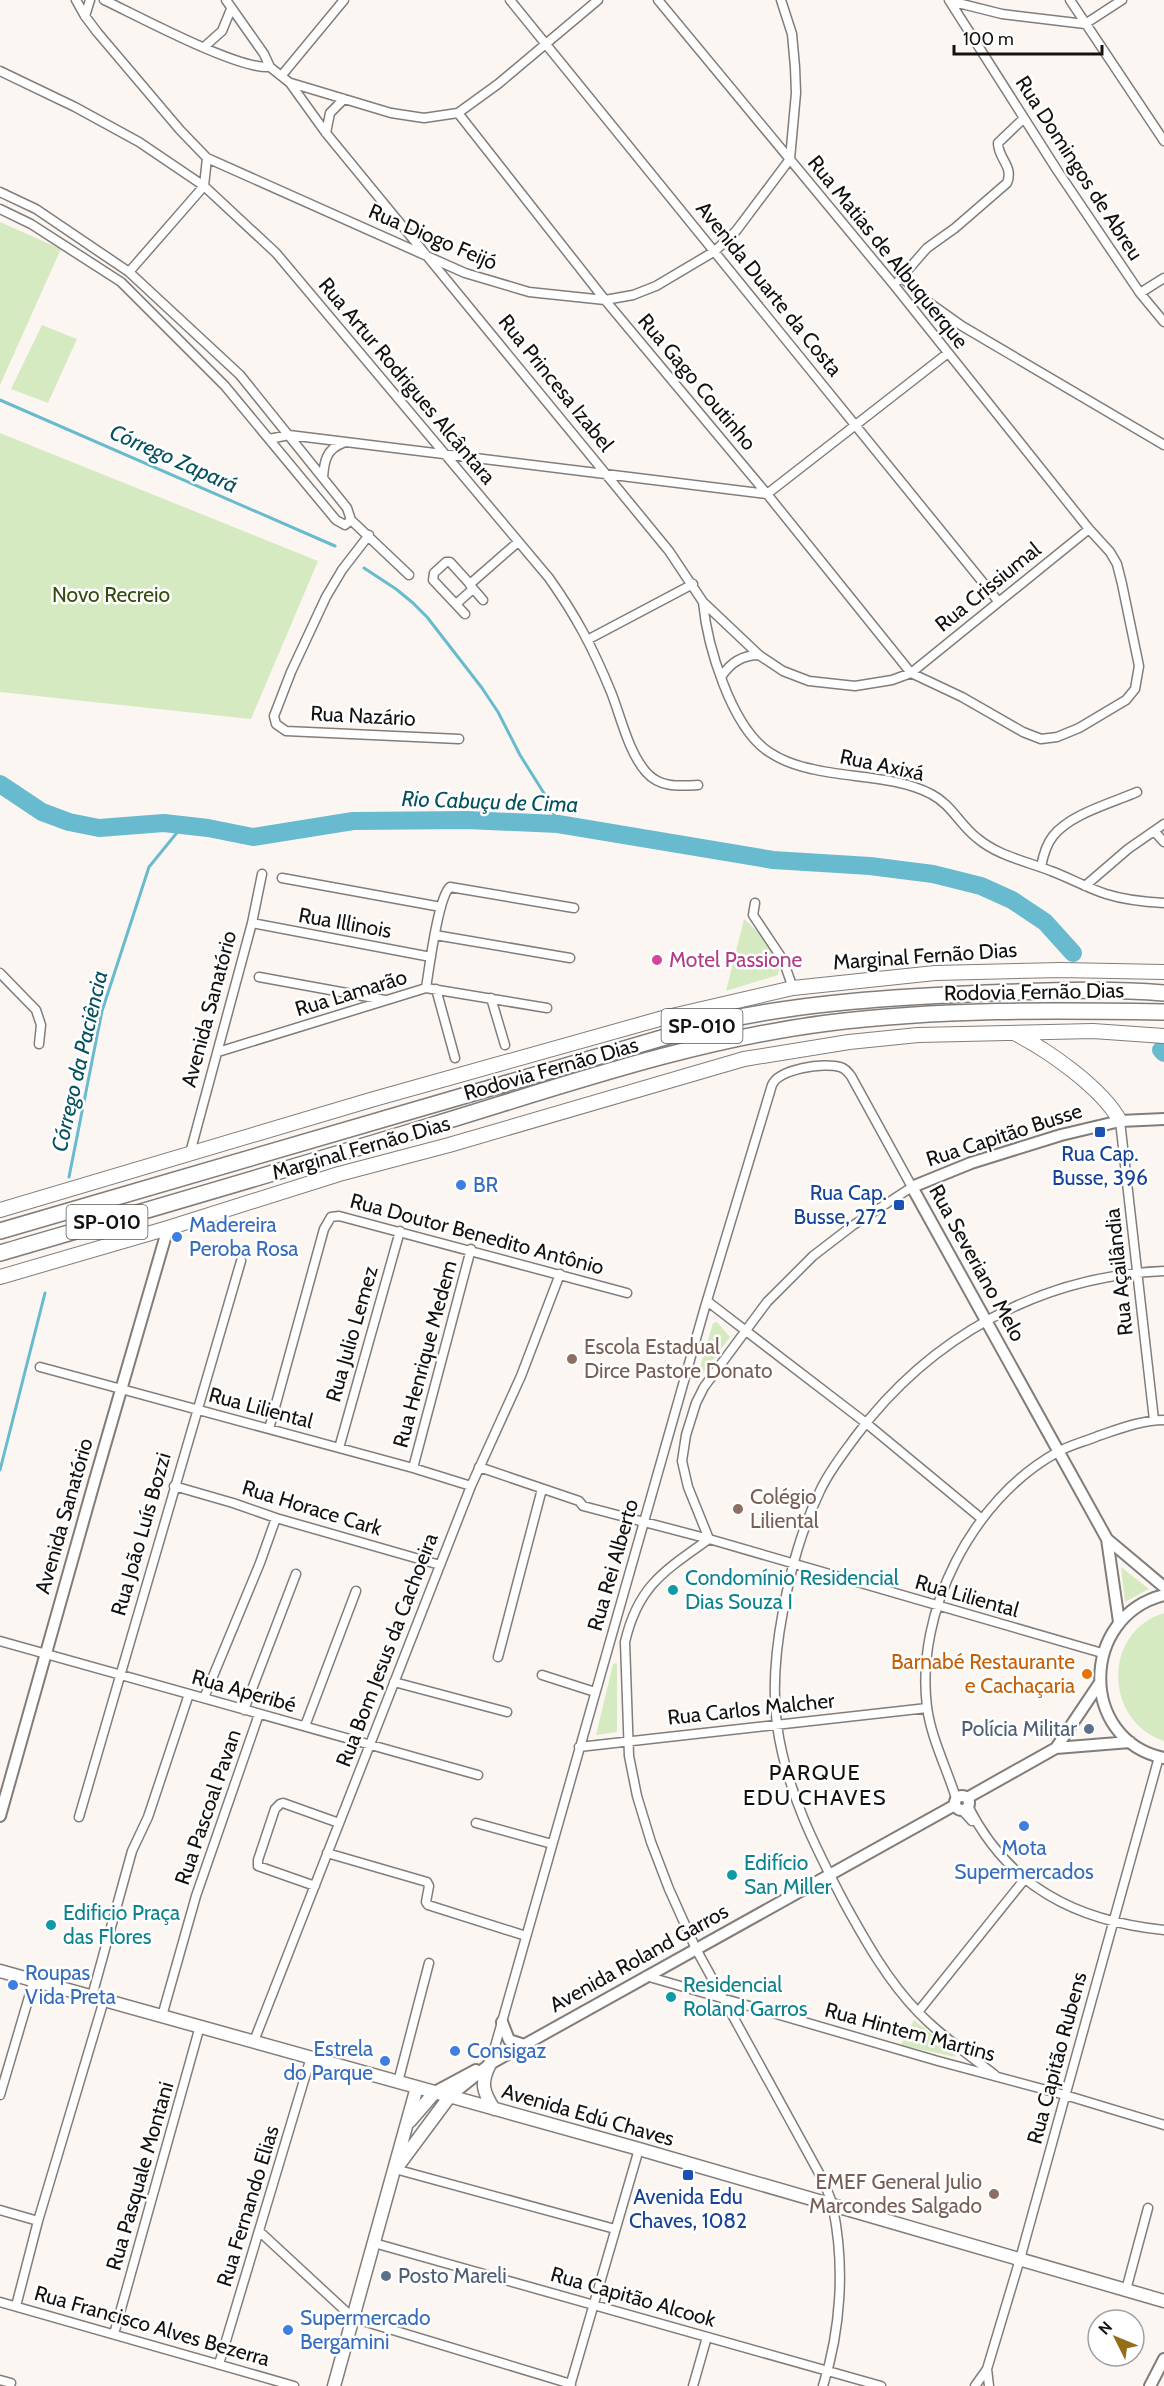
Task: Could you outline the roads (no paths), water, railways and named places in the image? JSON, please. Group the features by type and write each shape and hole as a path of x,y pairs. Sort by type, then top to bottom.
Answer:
{"highway":[{"name":"Marginal Fernão Dias","path":"0,1210 651,1021 793,988 935,973 1061,970 1164,972"},
{"name":"Rodovia Fernão Dias","path":"0,1231 720,1021 756,1013 897,997 1050,991 1164,993"},
{"name":"Rodovia Fernão Dias","path":"0,1253 263,1177 597,1075 744,1037 827,1023 958,1012 1164,1012"},
{"name":"Marginal Fernão Dias","path":"0,1277 168,1228 328,1177 449,1145 744,1059 918,1035 1093,1031 1164,1036"},
{"path":"1014,1033 1039,1046 1070,1070 1107,1102 1120,1121"}],"main road":[{"name":"Avenida Edú Chaves","path":"0,1971 639,2149 1164,2301"},
{"path":"490,2064 484,2074 484,2082 489,2101 494,2109"},
{"path":"406,2127 417,2087"},
{"name":"Avenida Roland Garros","path":"334,2386 406,2127 424,2102 435,2092"},
{"name":"Avenida Roland Garros","path":"395,2169 450,2096"}],"street":[{"name":"Rua Diogo Feijó","path":"76,0 85,16 159,106 207,158 494,283 541,294 605,300 633,295 656,286 715,251 736,231 790,159"},
{"path":"85,16 90,0"},
{"path":"104,0 249,66 270,67"},
{"name":"Rua Princesa Izabel","path":"226,0 264,54 270,67 291,83 326,133 669,551 703,602 759,655 796,677 828,684 855,686 873,684 911,673"},
{"path":"282,75 344,0"},
{"name":"Avenida Duarte da Costa","path":"510,0 998,602"},
{"path":"291,83 408,116 424,118 458,113 498,84 598,0"},
{"name":"Rua Matias de Albuquerque","path":"658,0 894,285 1110,552 1117,564 1139,666 1139,677 1135,689 1126,700 1079,728 1057,738 1041,738 1023,732 962,697 911,673"},
{"path":"781,0 792,34 795,68 796,93 790,159"},
{"path":"949,0 1002,14 1085,24 1122,0"},
{"name":"Rua Domingos de Abreu","path":"949,0 1023,119 1140,293 1164,322"},
{"path":"1070,0 1164,141"},
{"path":"204,46 222,31 231,9"},
{"name":"Rua Artur Rodrigues Alcântara","path":"0,71 75,107 139,142 204,186 276,253 563,597 589,639 635,753 647,773 662,784 698,785"},
{"path":"326,133 330,113 344,99"},
{"name":"Rua Gago Coutinho","path":"458,113 605,300 767,494 911,673"},
{"path":"894,285 927,248 955,228 1007,183 1010,173 998,150 998,143 1023,119"},
{"path":"129,272 204,186 207,158"},
{"path":"0,192 36,209 129,272 240,375 347,508 351,520 409,575"},
{"path":"0,209 31,224 121,282 225,386 336,520 345,525 351,520"},
{"path":"902,277 924,299 962,326 1164,445"},
{"path":"1140,293 1164,278"},
{"path":"200,361 212,349"},
{"path":"268,439 289,435 767,494 948,353"},
{"path":"323,478 326,459 331,450 345,442"},
{"name":"Rua Crissiumal","path":"911,673 1089,528"},
{"name":"Rua Nazário","path":"369,535 342,570 326,597 291,672 274,716 279,728 459,739"},
{"path":"456,604 518,542"},
{"path":"465,614 434,580 434,573 446,562 450,562 483,600"},
{"path":"589,639 693,584"},
{"name":"Rua Axixá","path":"703,602 705,620 721,677 731,702 758,742 769,752 811,769 914,786 933,795 948,806 964,826 986,844 1010,857 1129,900 1164,903"},
{"path":"721,677 733,662 742,657 759,655"},
{"path":"1041,867 1045,849 1053,836 1067,822 1137,792"},
{"path":"1085,886 1128,849 1164,824"},
{"path":"1154,831 1164,842"},
{"name":"Avenida Sanatório","path":"190,1153 252,923 262,874"},
{"path":"282,878 441,907"},
{"name":"Rua Lamarão","path":"218,1052 426,988 435,935 447,889 453,887 574,908"},
{"path":"755,903 753,915 783,960 793,988"},
{"name":"Rua Illinois","path":"252,923 432,957"},
{"path":"435,935 570,958"},
{"path":"0,973 40,1017 39,1044"},
{"path":"259,977 388,1000"},
{"path":"426,988 547,1008"},
{"path":"436,989 455,1058"},
{"path":"491,998 505,1045"},
{"name":"Rua Severiano Melo","path":"777,1077 816,1067 832,1066 846,1070 1107,1539"},
{"name":"Rua Rei Alberto","path":"490,2064 707,1301 772,1085 777,1077"},
{"name":"Rua Capitão Busse","path":"709,1539 682,1461 696,1403 704,1387 767,1302 813,1256 852,1226 912,1186 971,1163 1061,1135 1120,1121 1164,1119"},
{"name":"Rua Açailândia","path":"1120,1121 1154,1420"},
{"name":"Rua Doutor Benedito Antônio","path":"269,1429 328,1219 339,1216 400,1231 627,1293"},
{"name":"Avenida Sanatório","path":"0,1816 168,1228"},
{"name":"Rua Julio Lemez","path":"339,1448 400,1231"},
{"name":"Rua Henrique Medem","path":"413,1468 471,1250"},
{"name":"Rua João Luís Bozzi","path":"79,1817 241,1261"},
{"path":"995,2074 941,2034 897,1988 874,1954 829,1875 798,1809 777,1725 776,1651 791,1565 821,1489 833,1467 897,1387 916,1370 985,1320 1042,1294 1137,1272 1164,1271"},
{"name":"Rua Bom Jesus da Cachoeira","path":"254,2041 471,1486 520,1376 560,1274"},
{"path":"707,1301 866,1424 982,1519"},
{"name":"Rua Liliental","path":"40,1367 413,1468 471,1486"},
{"path":"1164,1420 1154,1420 1118,1429 1057,1452 1027,1474 982,1519 960,1553 936,1606 929,1649 927,1708 949,1777 962,1803 1007,1865 1024,1880 1094,1918 1164,1930"},
{"name":"Rua Liliental","path":"479,1467 579,1501 583,1506 709,1539 791,1565 1102,1653"},
{"name":"Rua Horace Cark","path":"174,1486 440,1565"},
{"path":"498,1657 542,1489"},
{"path":"204,1698 260,1563 276,1518"},
{"path":"709,1539 667,1569 650,1585 638,1602 629,1624 625,1642 627,1741 637,1796 669,1889 696,1948 819,2173 833,2205 841,2277 837,2322 823,2386"},
{"path":"1107,1539 1164,1587"},
{"path":"1107,1539 1119,1622"},
{"path":"244,1710 296,1574"},
{"path":"305,1726 357,1591"},
{"path":"1162,1758 1130,1742 1115,1726 1099,1684 1102,1653 1119,1622 1142,1603 1164,1594"},
{"name":"Rua Aperibé","path":"0,1641 478,1775"},
{"path":"542,1675 595,1692"},
{"path":"394,1682 507,1712"},
{"path":"1056,1748 1099,1684"},
{"path":"16,2306 98,1998 132,1851 148,1817 189,1694"},
{"name":"Rua Carlos Malcher","path":"579,1747 927,1708"},
{"name":"Rua Pascoal Pavan","path":"162,2016 203,1874 259,1714"},
{"path":"1056,1748 1130,1742"},
{"name":"Avenida Roland Garros","path":"435,2092 490,2064 696,1948 962,1803 1056,1748"},
{"name":"Rua Capitão Rubens","path":"975,2386 987,2369 1020,2259 1113,1923 1162,1758"},
{"path":"315,1886 258,1866 275,1809 283,1803 339,1823"},
{"path":"477,1823 552,1844"},
{"path":"327,1853 425,1881 429,1884 426,1899 429,1905 526,1936"},
{"path":"918,2012 1024,1880"},
{"path":"398,2082 429,1963"},
{"name":"Rua Hintem Martins","path":"646,1977 1162,2123"},
{"path":"0,2095 34,1980"},
{"path":"502,2022 509,2040 524,2045"},
{"name":"Rua Pasquale Montani","path":"114,2334 200,2026"},
{"name":"Rua Fernando Elias","path":"219,2364 311,2057"},
{"name":"Avenida Roland Garros","path":"450,2096 490,2064"},
{"path":"259,2231 353,2318 570,2385 639,2149"},
{"path":"395,2169 615,2229"},
{"path":"1126,2290 1148,2208"},
{"path":"0,2210 38,2221"},
{"name":"Rua Capitão Alcook","path":"374,2244 881,2386"},
{"name":"Rua Francisco Alves Bezerra","path":"0,2302 294,2386"},
{"path":"693,2386 707,2337"},
{"path":"1150,2386 1164,2359"},
{"name":"Rua Capitão Rubens","path":"987,2369 989,2386"},
{"path":"0,2380 10,2383"}],"waterway":[{"name":"Córrego Zapará","path":"0,400 335,546"},
{"name":"Córrego Zapará","path":"364,568 396,589 427,617 482,688 547,798 558,824"},
{"name":"Rio Cabuçu de Cima","path":"0,784 42,812 69,822 99,828 164,823 208,828 253,837 353,821 467,820 558,824 773,860 870,866 933,874 981,886 1012,900 1045,922 1073,953"},
{"name":"Córrego da Paciência","path":"69,1177 102,1011 149,867 184,824"},
{"name":"Rio Cabuçu de Cima","path":"1161,1050 1164,1053"},
{"name":"Córrego da Paciência","path":"0,1470 45,1293"}],"place":[{"name":"Motel Passione","path":"657,960"},
{"name":"Rua Cap. Busse, 396","path":"1100,1132"},
{"name":"BR","path":"461,1185"},
{"name":"Rua Cap. Busse, 272","path":"899,1205"},
{"name":"Madereira Peroba Rosa","path":"177,1237"},
{"name":"Escola Estadual Dirce Pastore Donato","path":"572,1359"},
{"name":"Colégio Liliental","path":"738,1509"},
{"name":"Condomínio Residencial Dias Souza I","path":"673,1590"},
{"name":"Barnabé Restaurante e Cachaçaria","path":"1087,1674"},
{"name":"Polícia Militar","path":"1089,1729"},
{"name":"Mota Supermercados","path":"1024,1826"},
{"name":"Edifício San Miller","path":"732,1875"},
{"name":"Edificio Praça das Flores","path":"51,1925"},
{"name":"Roupas Vida Preta","path":"13,1985"},
{"name":"Residencial Roland Garros","path":"671,1997"},
{"name":"Consigaz","path":"455,2051"},
{"name":"Estrela do Parque","path":"385,2061"},
{"name":"Avenida Edu Chaves, 1082","path":"688,2175"},
{"name":"EMEF General Julio Marcondes Salgado","path":"994,2194"},
{"name":"Posto Mareli","path":"386,2276"},
{"name":"Supermercado Bergamini","path":"288,2330"}],"district":[{"name":"PARQUE EDU CHAVES","path":"815,1784"}],"park label":[{"name":"Novo Recreio","path":"111,595"}]}
